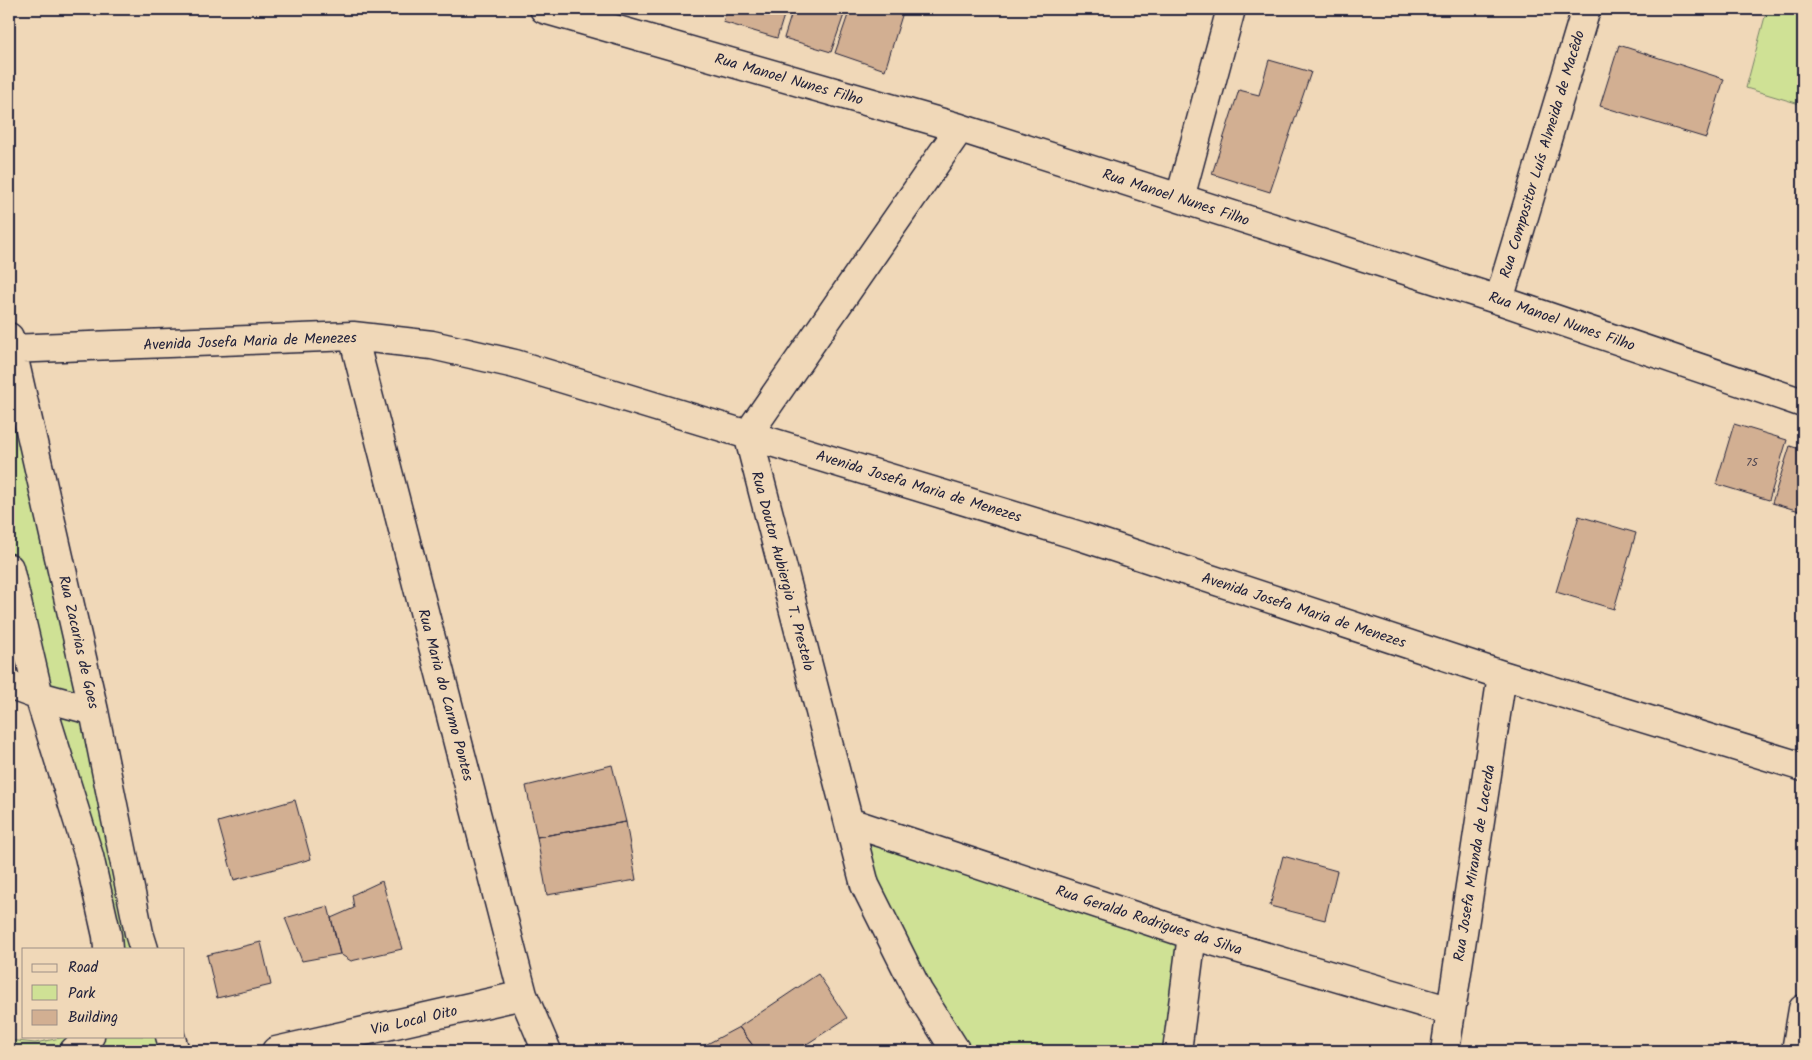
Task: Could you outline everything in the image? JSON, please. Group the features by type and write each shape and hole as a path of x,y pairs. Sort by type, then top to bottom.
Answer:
{"street":[{"name":"Rua Manoel Nunes Filho","path":"544,9 960,128 1499,300 1803,403"},
{"path":"1180,198 1231,9"},
{"name":"Rua Compositor Luís Almeida de Macêdo","path":"1499,300 1586,9"},
{"path":"748,434 960,128"},
{"name":"Avenida Josefa Maria de Menezes","path":"10,345 353,336 432,345 515,364 1080,536 1502,675 1803,767"},
{"name":"Rua Maria do Carmo Pontes","path":"353,336 523,995 547,1051"},
{"name":"Rua Zacarias de Goes","path":"10,345 94,711 139,933 144,948"},
{"name":"Rua Doutor Aubiergio T. Prestelo","path":"748,434 865,885 918,991 956,1051"},
{"path":"9,568 39,696 89,856 107,943"},
{"name":"Rua Josefa Miranda de Lacerda","path":"1445,1051 1502,675"},
{"path":"9,685 39,696 94,711"},
{"name":"Rua Geraldo Rodrigues da Silva","path":"849,822 1192,935 1451,1011"},
{"path":"1177,1051 1192,935"},
{"name":"Via Local Oito","path":"276,1051 523,995"},
{"path":"1796,1051 1803,1009"},
{"path":"74,1051 88,1038"},
{"path":"171,1038 175,1051"}],"green space":[{"path":"1767,9 1803,9 1803,105 1746,88"},
{"path":"9,337 144,948 112,948 9,568"},
{"path":"864,839 1178,944 1165,1051 965,1051 874,885"},
{"path":"60,1038 171,1038 175,1051 9,1051 9,1040 35,1043"}],"building":[{"path":"727,9 786,9 777,38 723,22"},
{"path":"793,9 846,9 831,52 784,38"},
{"path":"850,9 904,9 885,70 835,53"},
{"path":"1619,45 1724,79 1706,138 1600,106"},
{"path":"1269,60 1311,72 1270,192 1212,174 1239,90 1259,95"},
{"path":"1734,424 1787,440 1769,500 1716,484"},
{"path":"1790,446 1803,450 1803,512 1772,503"},
{"path":"1579,516 1636,533 1614,609 1556,592"},
{"path":"612,765 626,822 537,837 526,786"},
{"path":"295,800 311,859 234,880 218,822"},
{"path":"626,822 636,880 547,895 537,837"},
{"path":"1283,856 1337,871 1325,920 1270,906"},
{"path":"382,881 402,949 351,961 340,954 331,918 354,908 352,895"},
{"path":"328,906 340,954 302,961 285,918"},
{"path":"261,942 271,985 217,998 207,955"},
{"path":"818,974 847,1018 796,1051 757,1051 739,1027"},
{"path":"739,1027 757,1051 694,1051"}]}
